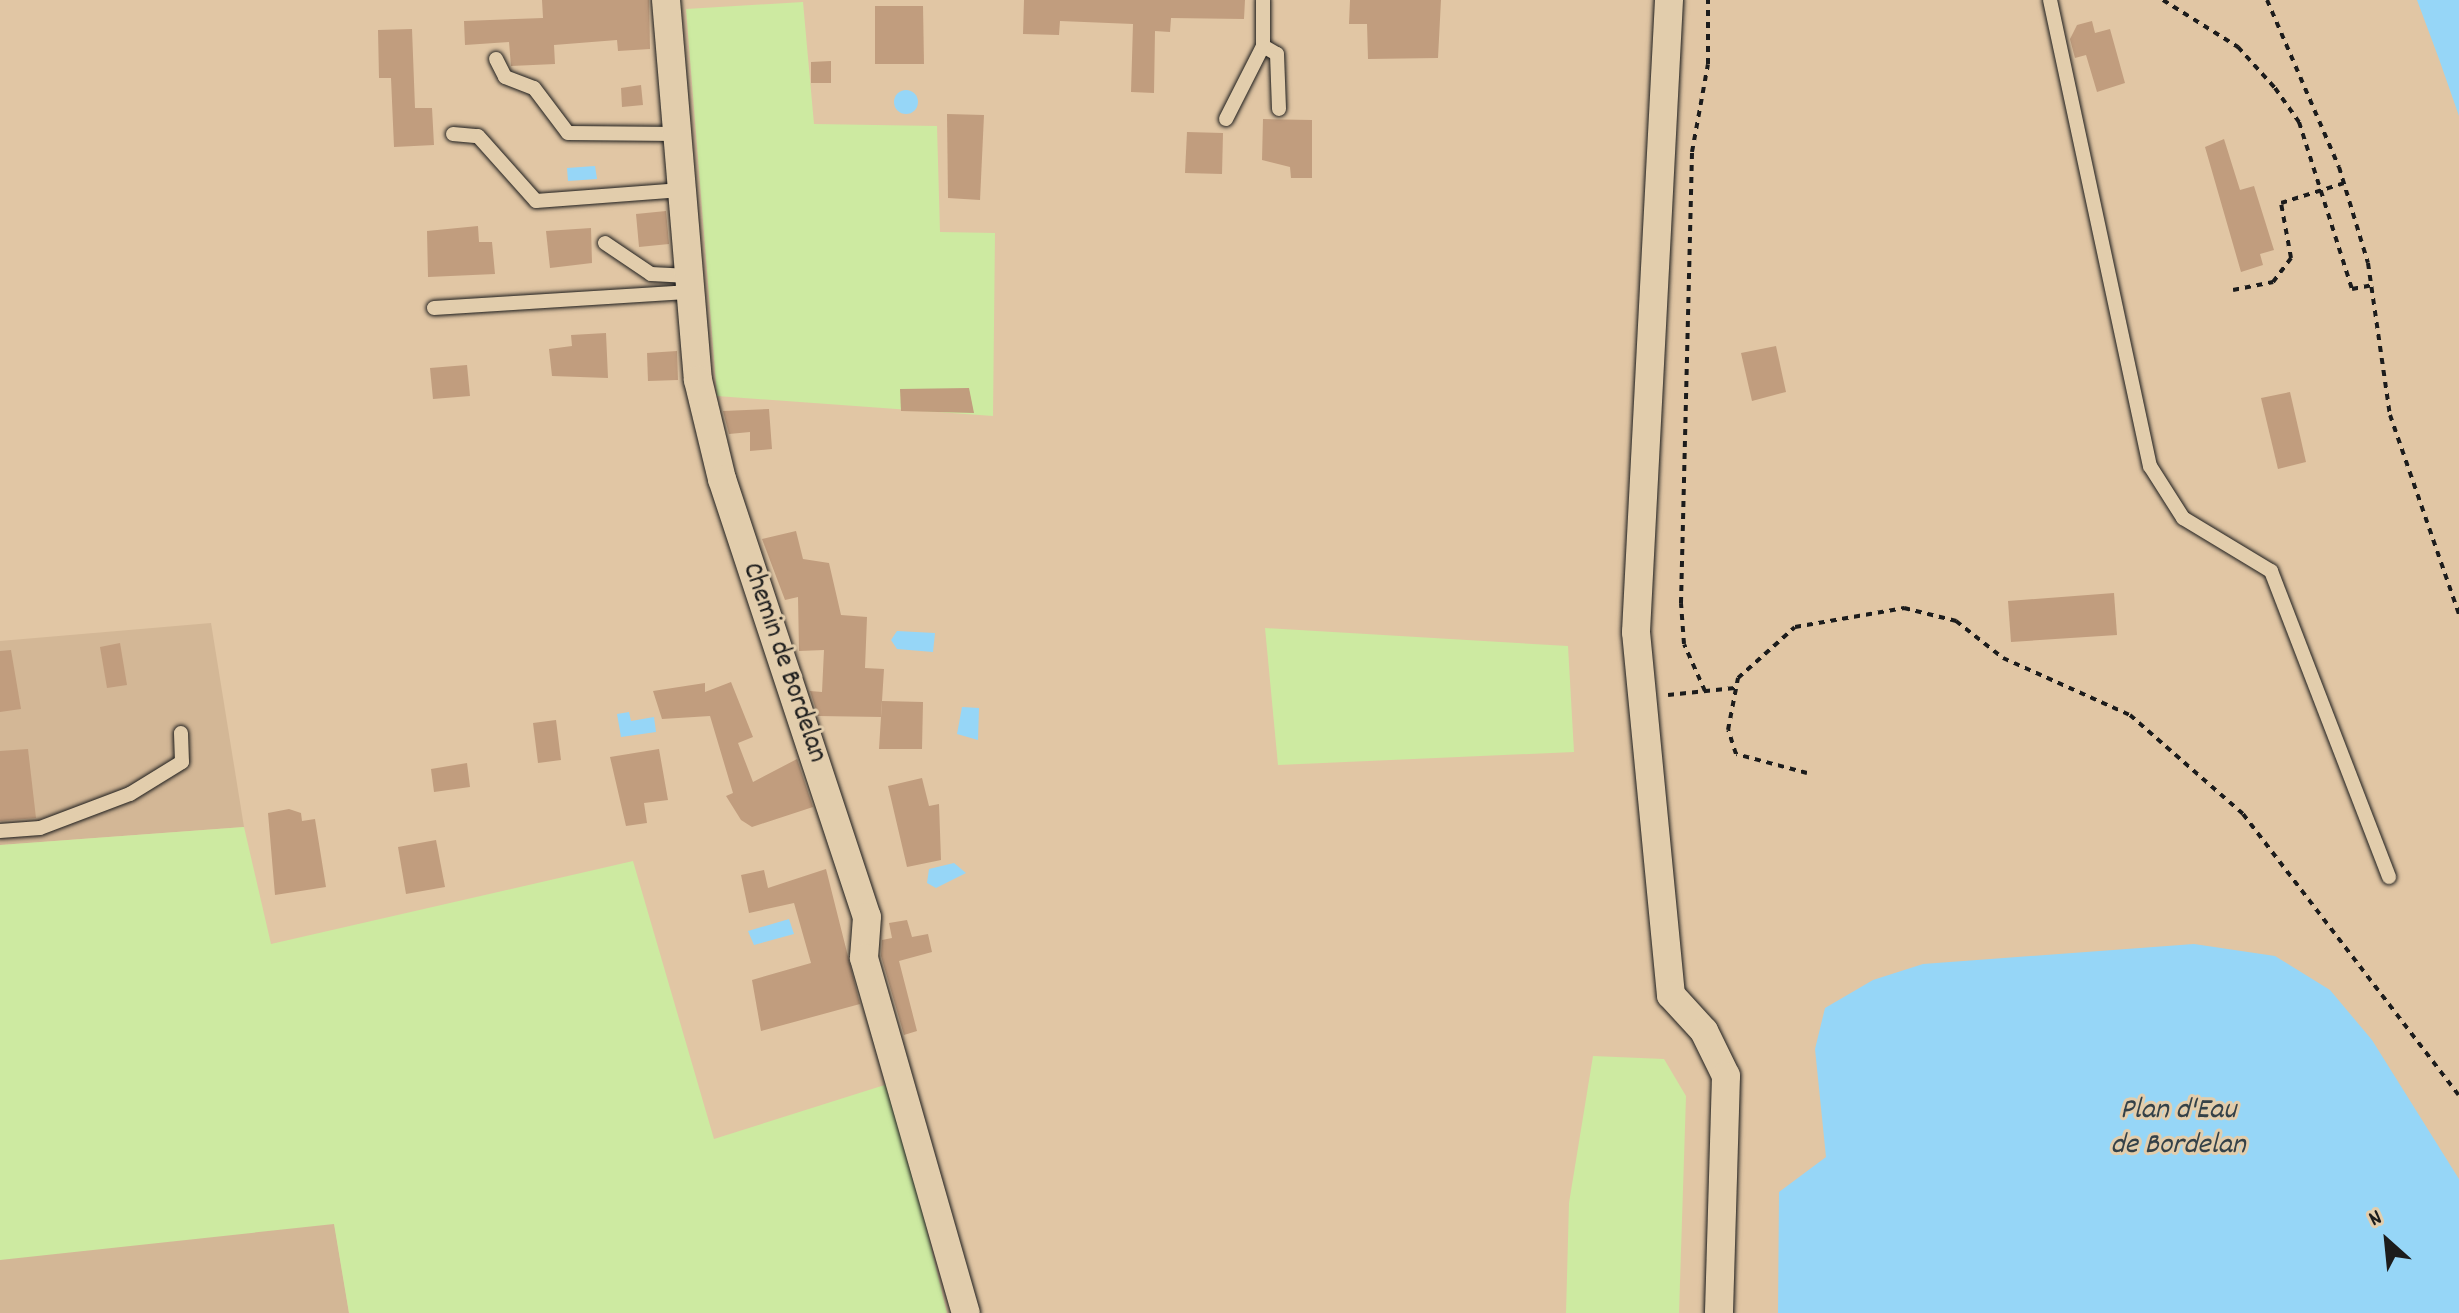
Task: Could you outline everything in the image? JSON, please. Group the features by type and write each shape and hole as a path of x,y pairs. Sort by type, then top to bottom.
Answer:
{"street":[{"name":"Chemin de Bordelan","path":"666,0 698,380 722,479 867,917 864,958 966,1313"},
{"path":"1669,0 1636,632 1671,995 1704,1031 1726,1076 1719,1313"}],"lane":[{"path":"1226,119 1263,46 1263,0"},
{"path":"2050,0 2150,466 2183,518 2271,571 2389,877"},
{"path":"1263,46 1277,54 1279,109"},
{"path":"496,59 505,77 534,88 568,133 677,134"},
{"path":"453,134 478,136 536,201 682,190"},
{"path":"605,243 651,274 690,284"},
{"path":"434,308 690,284"},
{"path":"0,831 40,828 130,794 182,762 181,733"}],"path":[{"path":"1705,691 1684,644 1681,603 1692,152 1708,64 1708,0"},
{"path":"2163,0 2238,47 2275,88 2299,122 2325,190 2352,289 2372,285"},
{"path":"2267,0 2344,183 2372,285 2390,415 2459,614"},
{"path":"2233,290 2273,282 2291,258 2281,203 2344,183"},
{"path":"1807,773 1736,754 1728,730 1738,678 1795,627 1904,608 1956,621 2003,658 2130,715 2243,814 2459,1095"},
{"path":"1642,698 1736,688"}],"shaded area":[{"path":"211,623 244,827 0,845 0,641"},
{"path":"333,1216 349,1313 0,1313 0,1256"}],"green space":[{"path":"803,2 814,124 937,126 940,232 995,233 993,416 717,396 686,9"},
{"path":"1265,628 1568,646 1574,752 1278,765"},
{"path":"244,827 271,944 633,861 714,1139 891,1083 947,1313 349,1313 334,1224 0,1260 0,845"},
{"path":"1593,1056 1664,1059 1686,1096 1679,1313 1566,1313 1569,1203"}],"water":[{"path":"2417,0 2459,0 2459,116 2439,59"},
{"path":"906,90 917,97 918,102 911,113 906,114 895,107 894,102 901,91"},
{"path":"595,166 597,179 568,181 567,168"},
{"path":"897,631 935,633 933,652 897,649 891,640"},
{"path":"962,707 979,708 978,740 957,734"},
{"path":"629,712 631,721 654,717 656,732 621,737 617,714"},
{"path":"954,863 966,873 936,888 927,883 929,869"},
{"path":"789,919 794,934 754,945 748,931"},
{"name":"Plan d'Eau de Bordelan","path":"2194,944 2275,956 2330,990 2372,1040 2459,1179 2459,1313 1778,1313 1779,1192 1826,1157 1815,1049 1825,1008 1873,980 1923,964"}],"building":[{"path":"542,0 649,0 650,49 618,51 617,40 554,45 555,64 511,66 509,42 465,45 464,21 543,18"},
{"path":"1024,0 1245,0 1244,19 1171,18 1170,32 1155,31 1154,93 1131,92 1133,24 1060,21 1059,35 1023,34"},
{"path":"1350,0 1441,0 1438,58 1368,59 1367,24 1349,24"},
{"path":"875,6 923,6 924,64 875,64"},
{"path":"2092,21 2095,33 2110,29 2125,83 2097,92 2086,55 2075,58 2070,39 2077,25"},
{"path":"412,29 415,108 432,108 434,145 394,147 391,78 379,78 378,30"},
{"path":"831,61 831,83 811,83 811,62"},
{"path":"641,85 643,105 622,107 621,88"},
{"path":"947,114 984,115 980,200 948,198"},
{"path":"1263,119 1312,120 1312,178 1291,178 1290,167 1262,160"},
{"path":"1187,132 1223,133 1222,174 1185,173"},
{"path":"2224,139 2240,190 2254,186 2274,250 2260,254 2263,265 2241,272 2205,147"},
{"path":"666,211 669,244 639,247 636,214"},
{"path":"478,226 479,242 492,242 495,274 428,277 427,231"},
{"path":"591,228 592,263 550,268 546,231"},
{"path":"606,333 608,378 552,376 549,349 572,346 571,335"},
{"path":"1776,346 1786,392 1752,401 1741,353"},
{"path":"677,351 678,380 648,381 647,353"},
{"path":"467,365 470,396 433,399 430,368"},
{"path":"969,388 974,413 901,411 900,389"},
{"path":"2290,392 2306,462 2278,469 2261,398"},
{"path":"769,409 772,449 750,451 750,432 729,434 723,411"},
{"path":"796,531 803,559 829,563 841,615 867,617 865,668 884,669 881,717 818,716 810,691 822,692 824,650 799,651 798,597 785,600 762,539"},
{"path":"2114,593 2117,635 2011,642 2008,601"},
{"path":"120,643 127,685 107,688 100,647"},
{"path":"11,650 21,709 0,712 0,651"},
{"path":"731,682 753,737 738,743 753,782 797,759 813,807 752,827 741,820 726,796 733,793 710,716 662,719 653,691 705,683 705,692"},
{"path":"882,701 923,702 922,749 879,749"},
{"path":"556,720 561,760 538,763 533,723"},
{"path":"28,749 36,818 0,821 0,751"},
{"path":"659,749 668,800 644,803 647,823 626,826 610,757"},
{"path":"467,763 470,787 434,792 431,769"},
{"path":"922,778 929,806 939,804 941,860 907,867 888,786"},
{"path":"289,809 301,813 302,821 315,819 326,887 275,895 268,813"},
{"path":"436,840 445,887 406,894 398,847"},
{"path":"826,869 860,1004 761,1031 752,980 811,963 794,903 749,913 741,875 764,870 768,888"},
{"path":"907,920 912,937 928,934 932,952 899,961 917,1031 904,1035 881,956 882,940 892,938 889,923"}]}
